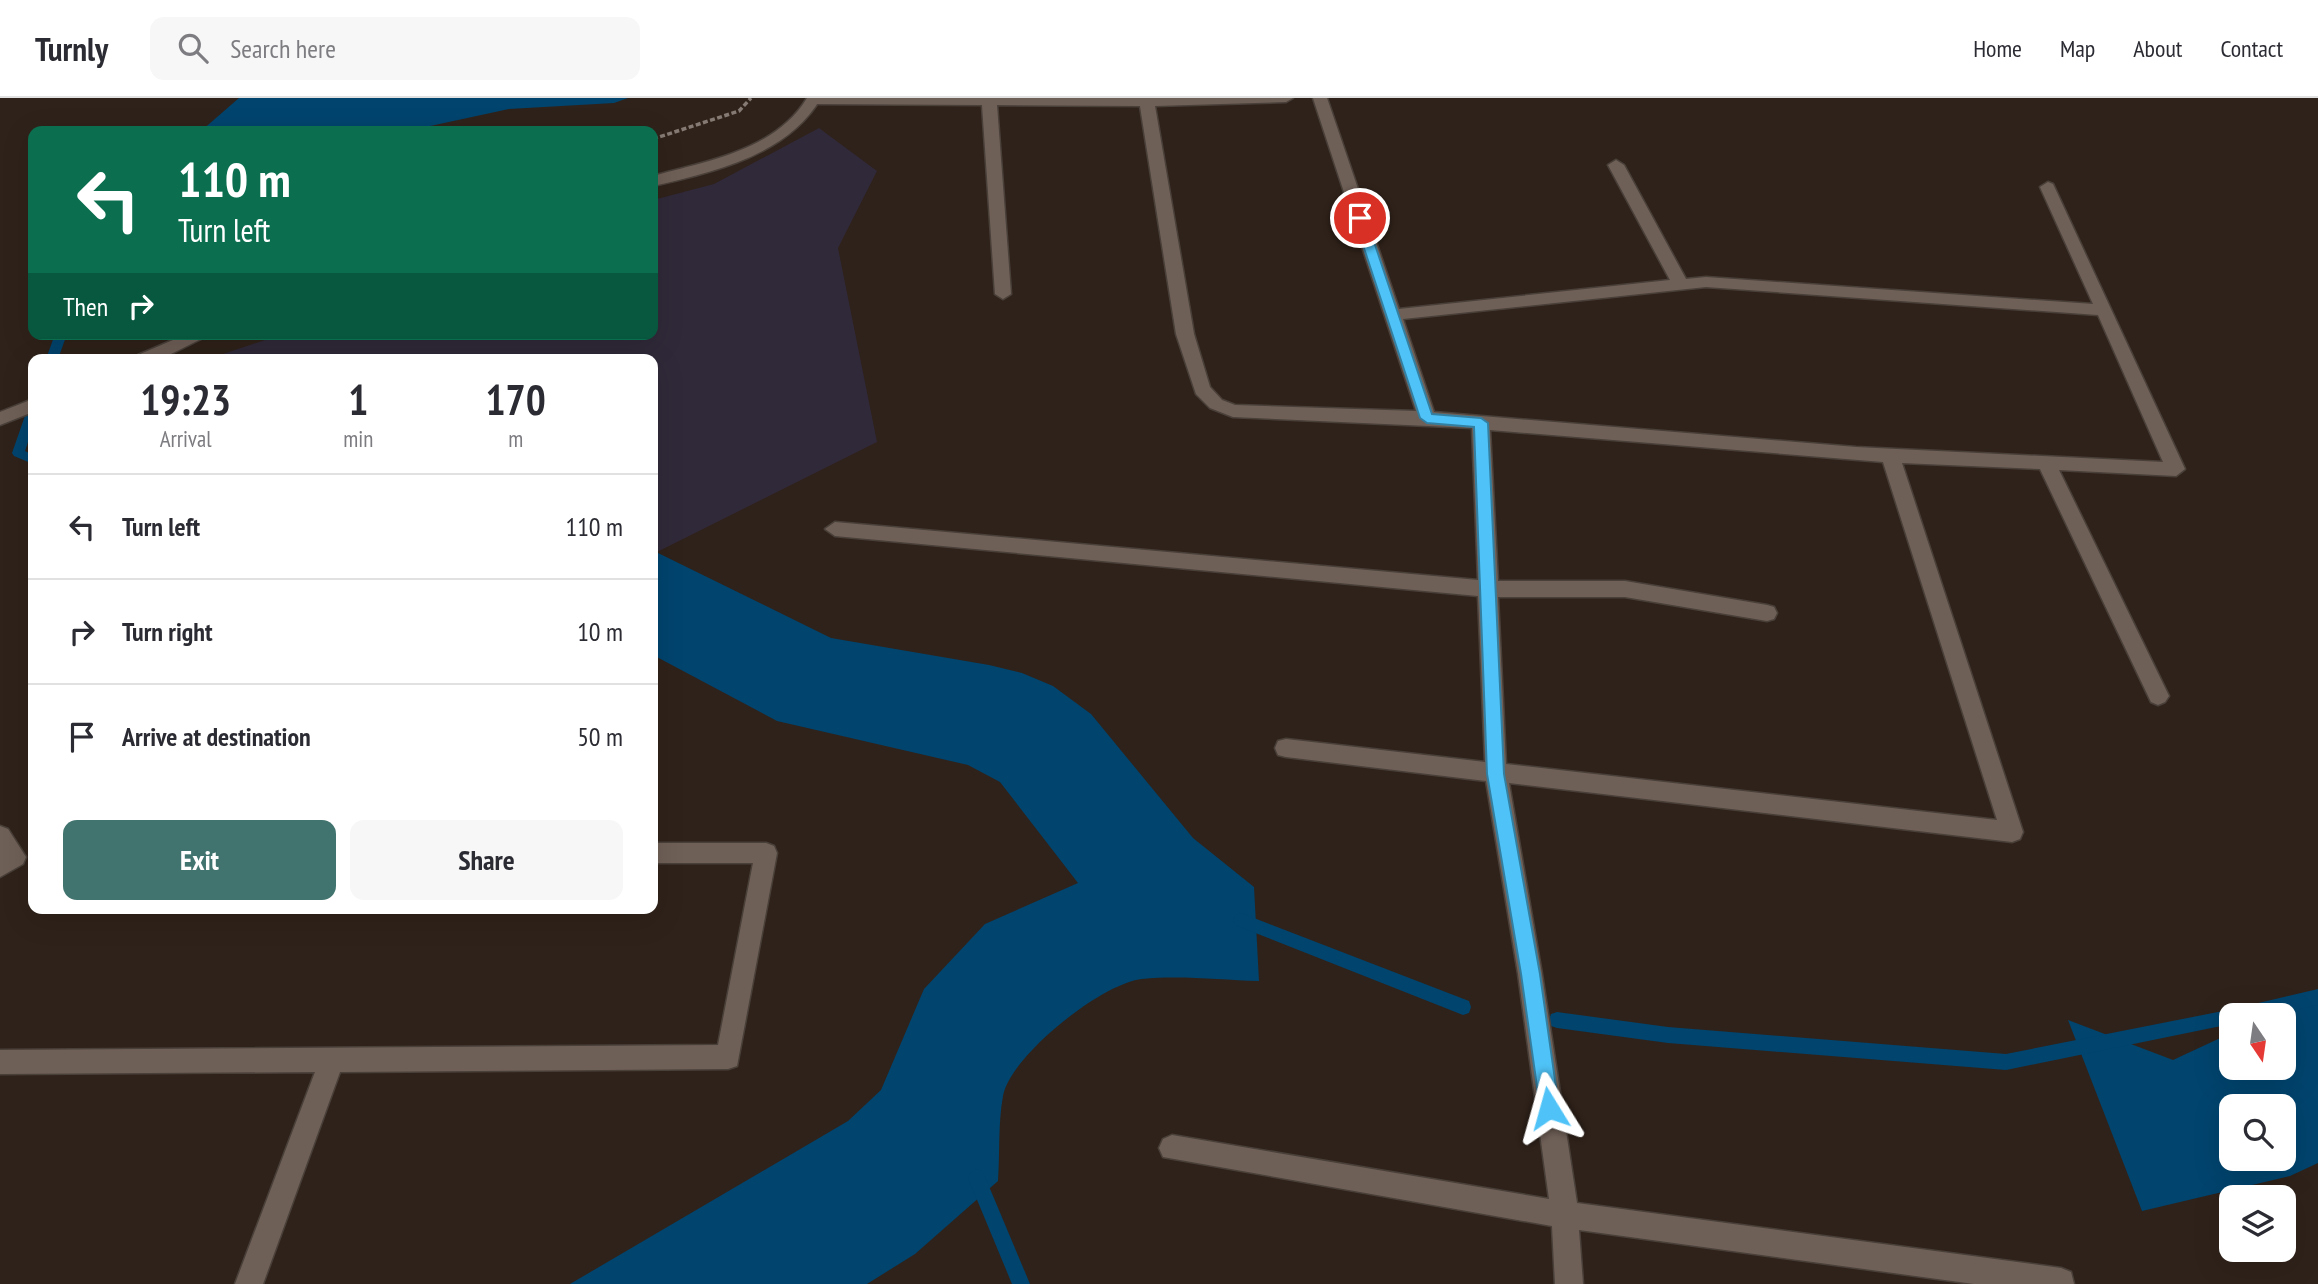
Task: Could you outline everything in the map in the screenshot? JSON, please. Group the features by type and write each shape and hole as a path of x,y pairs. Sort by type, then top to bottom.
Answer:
{"street":[{"path":"658,180 732,159 769,143 809,110 813,99 1147,102 1286,98"},
{"path":"1320,98 1427,418"},
{"path":"989,102 1003,294"},
{"path":"1147,102 1185,334 1202,390 1210,400 1242,412 1427,418 1890,456 2176,469 2048,187"},
{"path":"1616,165 1681,285"},
{"path":"1392,315 1706,282 2104,310"},
{"path":"156,354 189,340"},
{"path":"0,419 28,407"},
{"path":"1481,423 1496,774 1530,974 1564,1216 1569,1284"},
{"path":"1286,748 2012,832 1890,456"},
{"path":"2047,464 2158,696"},
{"path":"835,529 1488,589 1625,589 1767,613"},
{"path":"0,836 16,860"},
{"path":"0,1062 728,1057 766,853 658,853"},
{"path":"249,1284 332,1060"},
{"path":"1172,1148 1564,1216 2061,1282"}],"path":[{"path":"658,137 739,111 751,98"}],"shaded area":[{"path":"819,128 877,171 838,248 877,442 658,552 658,354 223,354 265,340 658,340 658,199 714,184"}],"water":[{"path":"239,98 628,98 614,103 509,109 430,126 207,126"},
{"path":"658,553 831,638 989,665 1022,673 1053,686 1091,714 1193,838 1254,887 1259,981 1142,979 1104,993 1060,1024 1022,1061 1009,1080 1001,1106 998,1181 915,1254 867,1284 570,1284 848,1121 881,1090 924,989 985,924 1078,883 1000,782 968,765 777,721 658,658"},
{"path":"2318,993 2318,1163 2290,1176 2252,1185 2219,1185 2219,1193 2142,1211 2068,1020 2173,1060 2219,1039 2219,1080 2296,1080 2296,1003"}],"waterway":[{"path":"54,354 59,340"},
{"path":"28,424 18,453 28,458"},
{"path":"1241,920 1463,1007"},
{"path":"2291,1003 2318,997"},
{"path":"1557,1020 1668,1035 2006,1062 2219,1018"},
{"path":"977,1178 1021,1284"}],"route":[{"path":"1360,218 1427,418 1481,423 1496,774 1530,974 1549,1108"}]}
